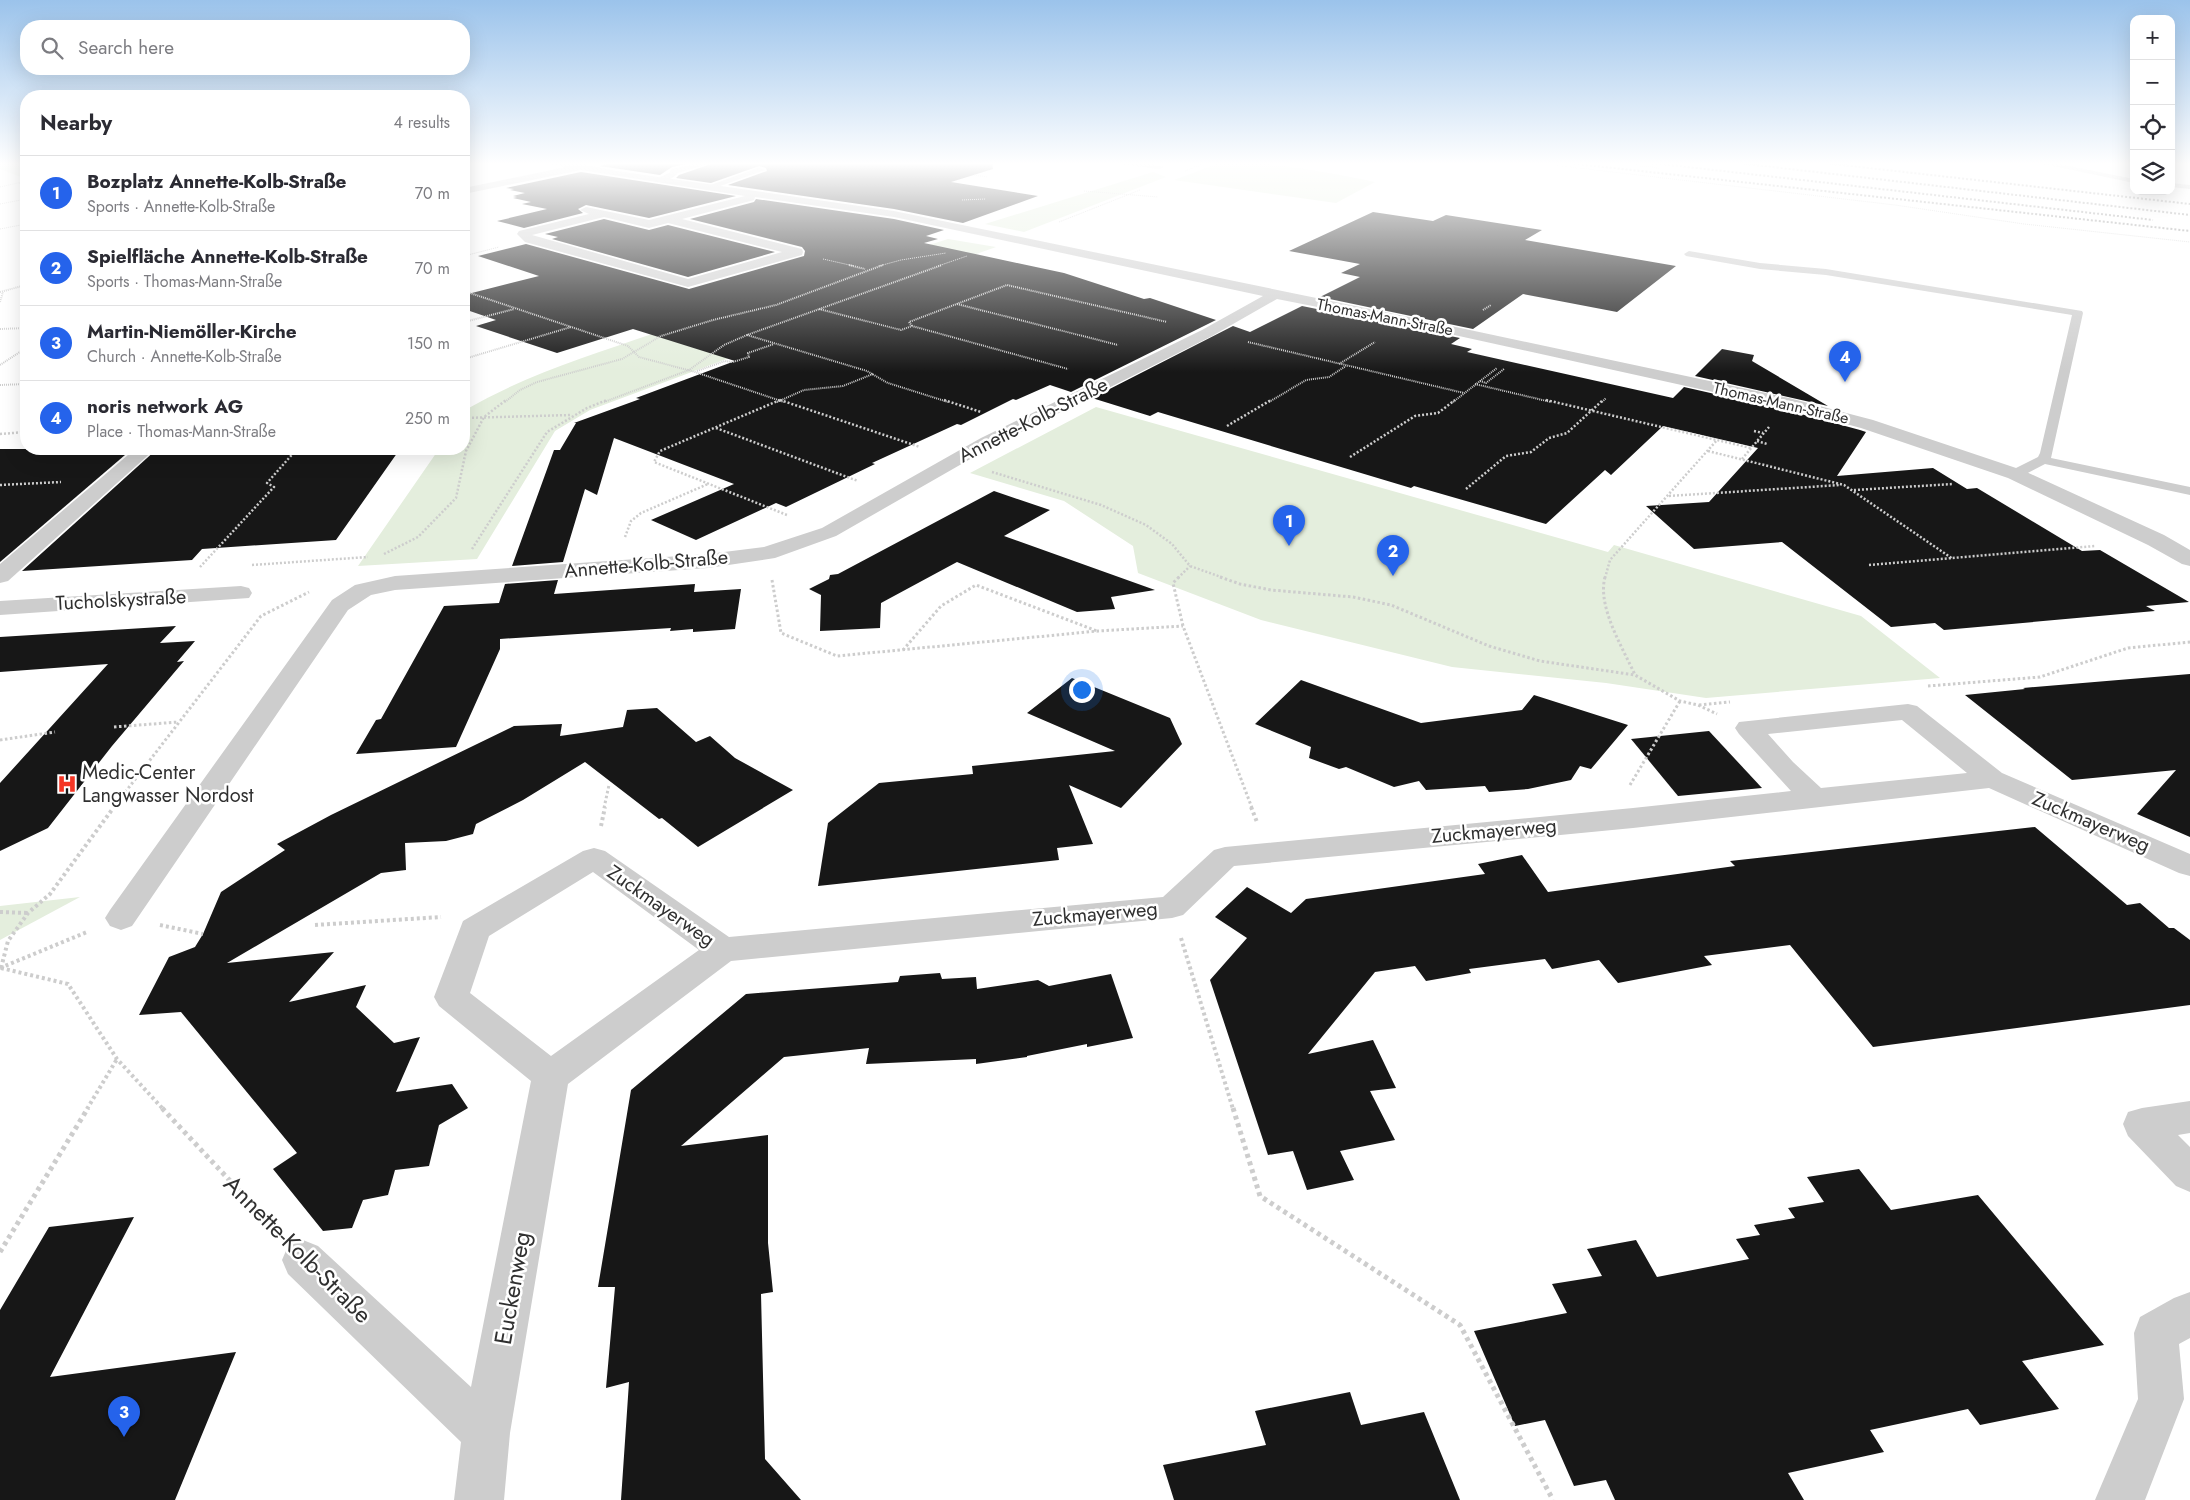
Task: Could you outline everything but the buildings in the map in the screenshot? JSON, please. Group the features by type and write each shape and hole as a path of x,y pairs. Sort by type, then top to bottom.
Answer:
{"street":[{"path":"531,232 523,234 529,240 688,283 796,252"},
{"path":"718,232 796,252"},
{"name":"Thomas-Mann-Straße","path":"976,232 1409,321 1789,403 1867,424 2014,474 2156,540 2190,559"},
{"name":"Annette-Kolb-Straße","path":"121,918 340,605 363,590 395,583 708,561 767,553 829,532 957,458 1208,332 1276,294"},
{"path":"0,576 139,455"},
{"name":"Tucholskystraße","path":"0,608 241,593"},
{"name":"Zuckmayerweg","path":"1748,728 1908,712 1992,780 2190,866"},
{"path":"1748,728 1783,768 1814,798"},
{"name":"Zuckmayerweg","path":"594,858 723,950 1172,907 1225,857 1633,818 1992,780"},
{"path":"594,858 474,929 451,997 551,1076 723,950"},
{"name":"Euckenweg","path":"479,1500 486,1433 551,1076"},
{"path":"2190,1117 2142,1124 2190,1174"},
{"name":"Annette-Kolb-Straße","path":"303,1260 486,1433"},
{"path":"2120,1500 2161,1399 2156,1333 2190,1313"}],"lane":[{"path":"1689,254 1760,266 1826,272 2078,313 2048,446 2043,460"},
{"path":"2014,474 2043,460 2190,491"}],"path":[{"path":"1013,240 1033,232"},
{"path":"2098,232 2190,242"},
{"path":"470,255 529,240"},
{"path":"796,252 866,270"},
{"path":"470,443 484,417 520,390 537,382 622,359 661,336 714,320 776,305 866,270 926,255 952,252"},
{"path":"469,554 547,432 572,415 689,370 724,345 747,335 968,256"},
{"path":"912,326 909,322 1007,285 1464,393"},
{"path":"0,292 20,287"},
{"path":"0,302 3,292"},
{"path":"470,293 628,346 639,357 689,370 957,458 979,468 1101,505 1146,525 1172,544 1190,566 1240,584 1264,589 1353,597 1391,605 1490,646 1532,658 1635,675 1680,702 1698,705 1737,702"},
{"path":"956,304 1160,356"},
{"path":"470,320 515,308"},
{"path":"819,308 900,330 912,326 1110,381"},
{"path":"470,357 571,327"},
{"path":"0,329 20,328"},
{"path":"747,335 873,374 888,383 1022,424"},
{"path":"695,372 724,361 733,362 749,357 748,353 775,343"},
{"path":"0,365 20,352"},
{"path":"1227,426 1306,380 1329,377 1347,366"},
{"path":"1350,457 1415,416 1438,413 1475,384 1486,382 1507,368 1499,366"},
{"path":"829,532 654,462 660,451 778,400 804,390 843,386 873,374"},
{"path":"0,385 20,384"},
{"path":"1475,384 1751,448"},
{"path":"1466,489 1506,456 1531,452 1549,438 1567,433 1606,398"},
{"path":"1742,459 1789,403"},
{"path":"470,418 572,415"},
{"path":"716,428 894,494"},
{"path":"1754,431 1764,433"},
{"path":"0,434 20,432"},
{"path":"1635,675 1607,614 1604,582 1610,560 1717,440"},
{"path":"1757,442 1767,444"},
{"path":"1708,451 1844,485 1953,559"},
{"path":"199,568 274,488 267,483 292,455"},
{"path":"379,556 418,537 456,498 465,455"},
{"path":"1854,490 1980,482 2014,474"},
{"path":"0,485 112,479"},
{"path":"616,567 631,521 642,513 709,484"},
{"path":"1668,496 1844,485"},
{"path":"1869,566 2156,540"},
{"path":"767,553 781,633 837,656 1098,631 1183,626"},
{"path":"1190,566 1173,583 1183,626 1268,853"},
{"path":"902,650 941,606 976,585 1098,631"},
{"path":"0,968 8,941 28,913 50,894 78,853 261,616 312,591"},
{"path":"1924,686 1963,685 2040,677 2128,648 2190,642"},
{"path":"1633,818 1620,801 1680,702"},
{"path":"1698,705 1748,728"},
{"path":"114,727 179,722"},
{"path":"0,740 55,732"},
{"path":"0,745 5,740"},
{"path":"594,858 609,785"},
{"path":"1172,907 1260,1196 1460,1325 1553,1500"},
{"path":"0,912 28,913"},
{"path":"315,925 501,914"},
{"path":"0,968 121,918"},
{"name":"Annette-Kolb-Straße","path":"0,968 68,984 116,1059 303,1260"},
{"path":"0,1252 116,1059"}],"green space":[{"path":"948,239 996,247 895,283 767,344 590,410 555,431 477,559 358,566 435,455 470,455 470,407 512,386 583,358 728,309"},
{"path":"1096,407 1608,552 1614,545 1861,616 1940,678 1706,698 1606,683 1452,667 1261,620 1138,573 1133,546 1064,501 970,473"},
{"path":"80,897 0,940 0,906"}],"place":[{"name":"noris network AG","path":"1845,382"},
{"name":"Bozplatz Annette-Kolb-Straße","path":"1289,546"},
{"name":"Spielfläche Annette-Kolb-Straße","path":"1393,576"},
{"name":"Medic-Center Langwasser Nordost","path":"67,784"},
{"name":"Martin-Niemöller-Kirche","path":"124,1437"}]}
